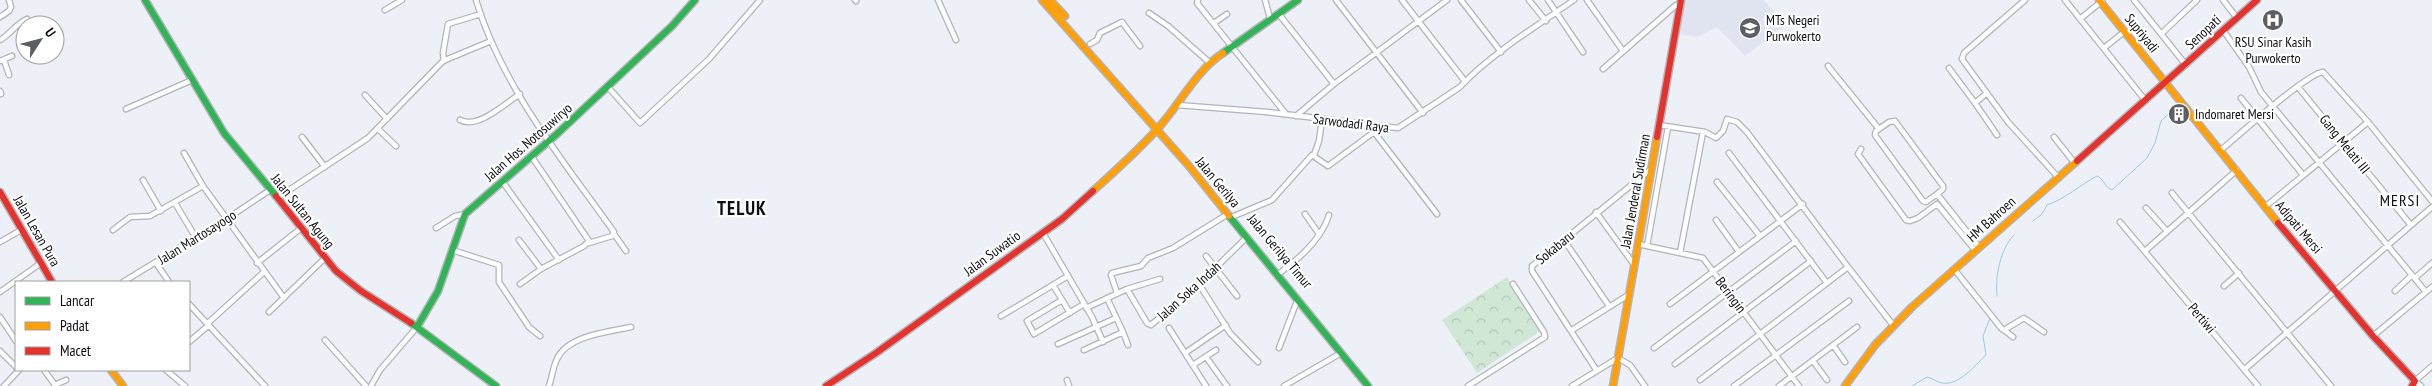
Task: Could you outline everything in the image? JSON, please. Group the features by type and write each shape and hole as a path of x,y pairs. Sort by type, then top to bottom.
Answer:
{"main road":[{"name":"Jalan Sultan Agung","path":"145,0 224,132 324,259 347,281 417,327 496,386"},
{"name":"Jalan Hos. Notosuwiryo","path":"417,327 438,291 465,214 548,143 672,26 695,0"},
{"name":"Jalan Gerilya","path":"1042,0 1090,44 1111,72"},
{"name":"Jalan Gerilya","path":"1050,0 1060,15 1159,127 1368,386"},
{"name":"Jalan Suwatio","path":"826,386 876,353 1043,233 1105,181 1159,127 1209,62 1298,0"},
{"name":"Senopati","path":"2165,81 2186,65 2256,0"},
{"name":"Supriyadi","path":"2101,1 2165,81"},
{"name":"Jalan Jenderal Sudirman","path":"1613,386 1679,4"},
{"name":"HM Bahroen","path":"1845,386 1875,345 1893,325 2165,81"},
{"name":"Adipati Mersi","path":"2165,81 2265,207 2412,380"},
{"name":"Jalan Gerilya","path":"1159,127 1167,133"},
{"name":"Jalan Gerilya Timur","path":"1167,133 1231,215 1281,272 1286,282 1374,386"},
{"name":"Jalan Lesan Pura","path":"0,192 51,281"},
{"path":"112,371 123,386"}],"street":[{"path":"0,17 9,11 11,7 9,0"},
{"path":"385,10 402,0"},
{"path":"476,0 491,41 548,143 626,251"},
{"path":"608,87 640,123 708,59 760,0"},
{"path":"938,0 956,40"},
{"path":"1198,0 1197,2 1233,45 1286,115"},
{"path":"1265,0 1270,18"},
{"path":"1336,0 1423,114"},
{"path":"1402,0 1464,80"},
{"path":"1296,116 1334,84 1447,0"},
{"path":"1461,0 1501,52"},
{"path":"1529,0 1546,21"},
{"path":"1548,0 1582,52"},
{"name":"Sarwodadi Raya","path":"1177,105 1296,116 1375,129 1400,128 1460,87 1464,80 1574,0"},
{"path":"1587,0 1623,51"},
{"path":"1604,69 1679,4 1672,0"},
{"path":"2024,0 1962,56 2008,122 2057,176"},
{"path":"2065,0 2145,100"},
{"path":"2134,0 2186,65"},
{"path":"2161,34 2197,0"},
{"path":"2223,0 2237,18"},
{"path":"2080,19 2101,1"},
{"path":"1148,13 1168,26 1209,62"},
{"path":"1278,13 1334,84"},
{"path":"444,61 443,53 448,24 480,14"},
{"path":"1214,23 1227,14"},
{"path":"1090,44 1097,40 1100,33 1122,22 1140,46"},
{"path":"0,40 15,26"},
{"path":"2223,30 2249,67 2254,81 2274,107 2426,292"},
{"path":"2104,48 2124,32"},
{"path":"277,198 378,129 444,61 491,41"},
{"path":"10,74 2,61 12,56"},
{"path":"1828,66 1879,129"},
{"path":"1950,68 1997,135"},
{"path":"2221,150 2298,87 2319,72 2323,72 2368,122 2432,201"},
{"path":"126,109 192,80"},
{"name":"Gang Melati III","path":"2298,87 2410,224"},
{"path":"1975,103 1987,93"},
{"path":"460,120 467,123 477,122 520,94"},
{"path":"365,95 387,119"},
{"path":"2240,98 2303,175"},
{"path":"1659,125 1668,128 1703,132 1716,138 1723,131 1727,119 1733,119 1737,122 1803,204 1893,325"},
{"path":"1117,293 1112,273 1142,266 1148,258 1173,248 1231,215 1272,200 1314,155 1319,141 1322,120"},
{"path":"1895,121 1943,186 1943,189 1937,194 1926,202 1923,201 1880,142 1875,133 1879,129 1889,122 1895,121"},
{"path":"2265,207 2368,122"},
{"path":"1647,246 1668,128"},
{"path":"378,129 396,146"},
{"path":"1314,155 1328,166 1375,129 1436,214"},
{"path":"1680,252 1703,132"},
{"path":"302,137 325,167"},
{"path":"2054,137 2073,162"},
{"path":"1861,149 1858,154 1906,220 1910,222 1918,218 1938,204 1977,248"},
{"path":"1729,152 1827,283"},
{"path":"184,153 203,186 228,218 257,263 284,298"},
{"path":"532,157 588,238 589,243"},
{"name":"Sokabaru","path":"1597,371 1531,268 1651,168"},
{"path":"2145,251 2237,170"},
{"path":"143,180 161,211"},
{"path":"502,181 558,260"},
{"path":"1717,182 1760,236"},
{"path":"113,230 130,217 145,218 161,211 203,186"},
{"name":"Jalan Martosayogo","path":"125,281 270,190"},
{"path":"1937,194 1977,248"},
{"path":"2172,194 2239,273 2330,386"},
{"path":"175,203 196,238"},
{"path":"1670,304 1803,204"},
{"path":"1645,206 1654,208"},
{"path":"2245,369 2432,206"},
{"path":"2146,208 2166,232"},
{"path":"1596,212 1635,266"},
{"path":"436,228 455,216 465,214"},
{"path":"1305,214 1319,234"},
{"path":"1281,272 1300,258 1319,234 1329,215"},
{"path":"1716,220 1739,252"},
{"name":"Pertiwi","path":"2120,222 2258,386"},
{"path":"1642,226 1651,227"},
{"path":"257,263 300,229"},
{"path":"0,242 21,230"},
{"path":"1043,233 1097,326 1103,342"},
{"path":"520,284 541,269 589,243 614,234"},
{"name":"Jalan Soka Indah","path":"1127,290 1150,325 1199,284 1247,237"},
{"path":"519,240 541,269"},
{"path":"1564,240 1609,306"},
{"path":"1654,348 1796,241"},
{"name":"Beringin","path":"1638,244 1702,256 1799,386"},
{"path":"452,250 499,265 498,282 530,327 540,336"},
{"path":"1206,256 1237,296"},
{"path":"269,312 324,259"},
{"path":"1675,364 1811,261"},
{"path":"16,281 41,263"},
{"path":"156,263 168,281"},
{"path":"2395,290 2432,263"},
{"path":"1700,380 1848,267"},
{"path":"1954,269 2004,330 2013,337"},
{"path":"190,341 264,272"},
{"path":"2224,286 2239,273"},
{"path":"1001,316 1068,276"},
{"path":"1062,300 1027,321 1034,334 1085,306 1160,279"},
{"path":"0,292 15,281"},
{"path":"1199,284 1226,325 1258,362"},
{"path":"1468,386 1477,384 1543,339 1545,334 1513,284"},
{"path":"1053,285 1070,313"},
{"path":"2374,336 2432,287"},
{"path":"1572,330 1630,294"},
{"path":"1108,298 1128,345"},
{"path":"1280,348 1298,300"},
{"path":"1734,386 1849,301"},
{"path":"190,305 265,386"},
{"path":"0,317 15,340"},
{"path":"1058,344 1116,318"},
{"path":"2004,330 2024,318 2044,332"},
{"path":"1185,353 1226,325"},
{"path":"371,386 380,370 417,327"},
{"path":"550,386 557,358 574,344 585,338 631,327"},
{"path":"1778,386 1857,327"},
{"path":"1169,328 1206,386"},
{"path":"1084,350 1123,332"},
{"path":"325,340 366,386"},
{"path":"1833,345 1845,362"},
{"path":"1193,365 1216,350"},
{"path":"0,351 15,366"},
{"path":"1284,386 1341,352"},
{"path":"1206,357 1227,386"},
{"path":"1572,386 1618,358 1630,365 1645,386"},
{"path":"1813,361 1827,380"},
{"path":"2421,386 2412,380 2432,366"},
{"path":"4,386 16,371"},
{"path":"45,371 55,386 66,380"},
{"path":"167,371 185,386"},
{"path":"1067,380 1069,386"}],"shaded area":[{"name":"MTs Negeri Purwokerto","path":"1685,0 1763,0 1787,24 1745,56 1717,27 1698,37 1679,34"}],"green space":[{"path":"1507,277 1542,330 1477,373 1442,320"}],"waterway":[{"path":"2033,221 2042,214 2047,205 2097,176 2112,190 2147,158 2155,143 2161,121 2177,106"},
{"path":"1997,296 1997,280 2002,255 2014,235"},
{"path":"1912,386 1927,377 1948,383 1966,374 1986,355 1983,336 1990,318"}],"traffic: fast":[{"path":"145,0 224,133 276,196"},
{"path":"417,327 438,291 465,214 558,133 672,26 695,0"},
{"path":"1223,53 1298,0"},
{"path":"1229,216 1368,386"},
{"path":"411,323 496,386"}],"traffic: slow":[{"path":"1042,0 1189,166 1229,216"},
{"path":"1050,0 1065,16"},
{"path":"2099,0 2278,223"},
{"path":"1093,191 1152,135 1197,78 1213,60 1223,53"},
{"path":"1613,386 1657,137"},
{"path":"1845,386 1875,345 1912,307 2077,161"},
{"path":"112,371 123,386"}],"traffic: jam":[{"path":"1657,137 1681,0"},
{"path":"2077,161 2257,0"},
{"path":"826,386 876,353 1062,219 1093,191"},
{"path":"0,192 51,281"},
{"path":"276,196 336,271 361,291 411,323"},
{"path":"2278,223 2373,336 2415,381 2412,386"}],"place":[{"name":"RSU Sinar Kasih Purwokerto","path":"2273,20"},
{"name":"MTs Negeri Purwokerto","path":"1750,28"},
{"name":"Indomaret Mersi","path":"2179,114"}],"district":[{"name":"MERSI","path":"2400,200"},
{"name":"TELUK","path":"742,208"}]}
